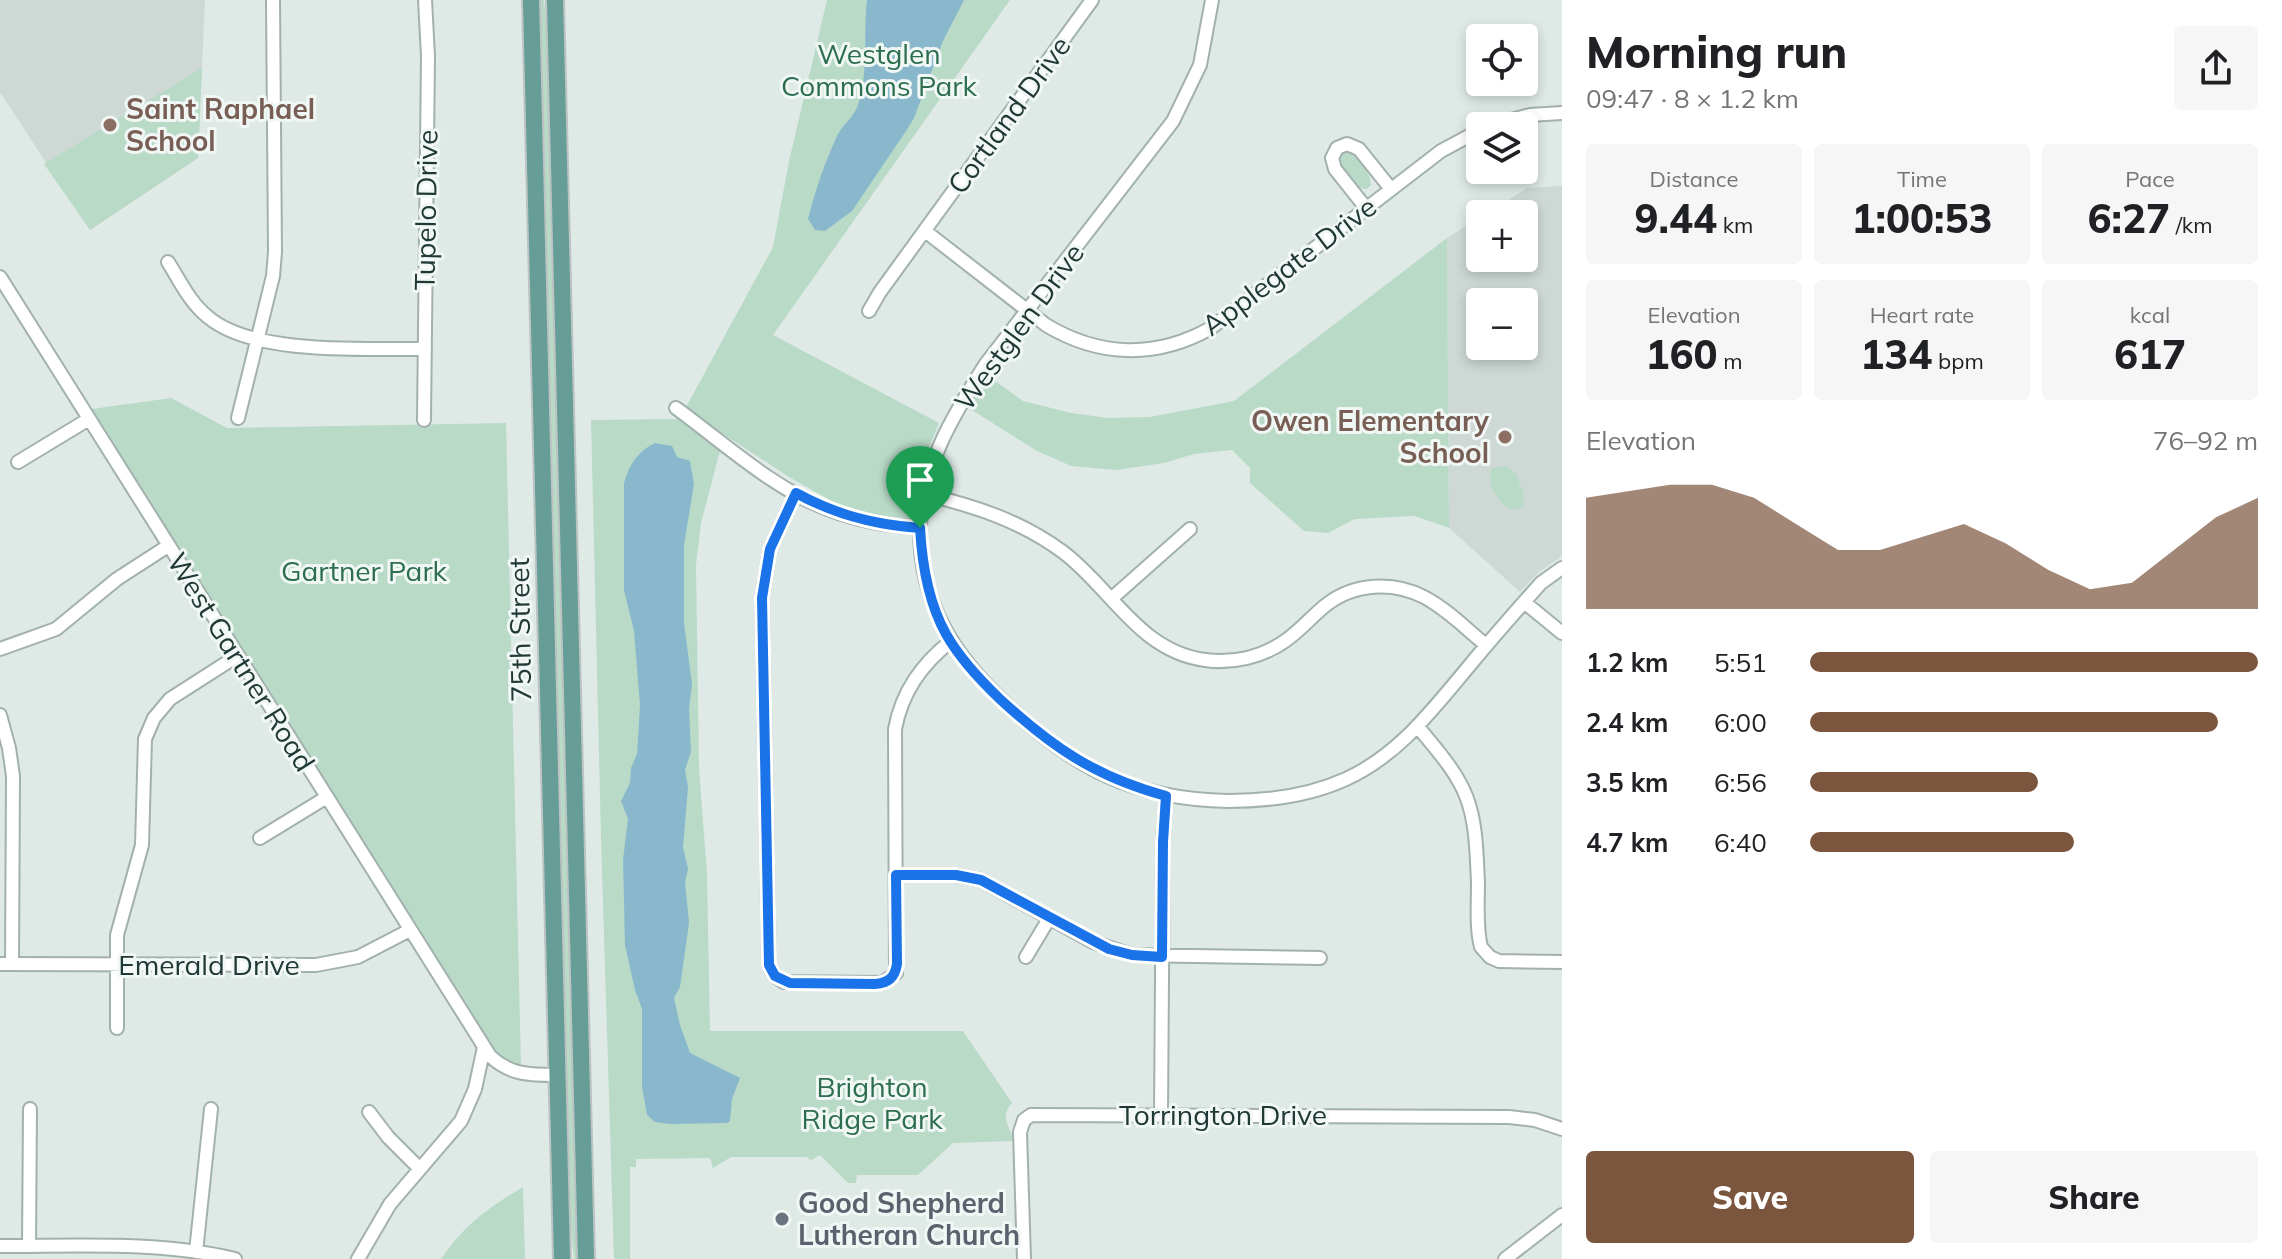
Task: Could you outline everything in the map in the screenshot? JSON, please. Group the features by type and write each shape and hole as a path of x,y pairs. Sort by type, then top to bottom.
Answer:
{"main road":[{"name":"75th Street","path":"531,0 562,1259"},
{"name":"75th Street","path":"555,0 586,1259"}],"street":[{"path":"238,418 273,276 273,0"},
{"name":"Tupelo Drive","path":"424,420 428,56 425,0"},
{"name":"Cortland Drive","path":"869,311 1092,0"},
{"name":"Westglen Drive","path":"1212,0 1200,65 1173,121 985,365 959,407 935,456 924,494 920,528 923,567 929,592 951,641 984,684 1050,743 1099,773 1166,796 1245,801 1308,793 1346,779 1395,748 1541,583 1562,568"},
{"path":"1538,114 1562,113"},
{"name":"Applegate Drive","path":"925,231 1062,335 1095,347 1140,351 1177,344 1200,335 1233,313 1452,143 1466,136"},
{"path":"1366,208 1335,169 1332,158 1337,148 1347,144 1359,149 1391,189"},
{"path":"168,262 193,303 209,319 231,330 258,338 327,348 425,349"},
{"name":"West Gartner Road","path":"0,277 484,1047 497,1063 511,1071 528,1075 557,1075"},
{"path":"676,408 796,493 830,510 855,518 920,528"},
{"path":"18,462 89,419"},
{"path":"796,493 770,549 762,598 769,965 775,976 790,983 875,984 889,980 896,973 893,746 897,717 909,686 924,666 951,641"},
{"path":"924,494 973,506 1022,526 1066,554 1135,626 1161,646 1187,657 1207,661 1238,660 1273,649 1328,603 1357,590 1377,587 1397,588 1427,599 1486,645"},
{"path":"1111,599 1190,529"},
{"path":"0,649 56,629 117,579 168,546"},
{"path":"1524,602 1562,633"},
{"path":"117,1028 120,920 142,845 143,750 148,730 170,699 237,656"},
{"path":"0,715 13,776 6,964"},
{"path":"1417,726 1459,777 1471,805 1476,831 1481,947 1499,961 1562,962"},
{"path":"1161,1115 1166,796"},
{"path":"260,838 327,797"},
{"path":"896,875 956,875 981,880 1117,952 1162,957 1320,958"},
{"path":"1026,957 1050,917"},
{"name":"Emerald Drive","path":"6,964 329,963 358,957 410,930"},
{"path":"358,1259 390,1204 444,1142 467,1110 484,1047"},
{"path":"29,1246 30,1109"},
{"path":"196,1252 211,1109"},
{"path":"369,1112 388,1137 420,1169"},
{"name":"Torrington Drive","path":"1024,1259 1020,1132 1024,1120 1035,1115 1509,1117 1535,1120 1562,1129"},
{"path":"1505,1259 1562,1215"},
{"path":"0,1246 146,1247 235,1259"}],"shaded area":[{"name":"Saint Raphael School","path":"2,0 205,0 198,158 90,230 0,92"},
{"name":"Owen Elementary School","path":"1562,186 1562,556 1539,572 1520,592 1449,528 1447,238 1466,226 1466,272 1538,272 1538,200 1508,200 1527,188"}],"green space":[{"path":"536,0 544,0 552,88 580,1259 574,1259 564,1155"},
{"name":"Westglen Commons Park","path":"827,0 1010,0 773,335 939,423 919,472 910,522 881,519 846,509 789,477 685,409 773,247 789,161"},
{"path":"202,68 198,158 90,230 44,164"},
{"path":"1345,152 1354,156 1366,170 1371,185 1367,189 1357,188 1339,165 1338,158"},
{"path":"1447,238 1449,528 1415,516 1355,519 1328,533 1304,531 1250,483 1250,468 1232,450 1194,454 1164,463 1116,470 1071,466 1037,451 967,407 987,375 1023,401 1108,418 1150,417 1234,401"},
{"name":"Gartner Park","path":"171,398 227,428 506,423 521,1067 510,1065 497,1054 92,409"},
{"name":"Brighton Ridge Park","path":"678,419 720,451 701,523 696,565 699,768 707,874 710,1031 963,1031 1012,1103 1006,1117 1014,1141 953,1143 918,1175 857,1175 856,1183 848,1183 820,1155 811,1160 806,1157 731,1157 713,1168 710,1158 636,1159 636,1167 630,1167 630,1259 614,1259 591,420"},
{"path":"1505,465 1518,475 1520,487 1523,487 1524,507 1511,510 1491,487 1491,469"},
{"path":"523,1187 525,1259 441,1259 478,1218"}],"water":[{"path":"867,0 964,0 943,41 914,118 906,131 852,211 825,231 815,230 808,219 821,177 837,136 856,109 861,92"},
{"path":"655,443 672,446 677,457 690,461 694,484 684,545 684,623 692,684 689,709 691,752 685,770 688,787 683,847 688,869 685,882 689,923 680,987 674,998 690,1053 740,1078 727,1123 670,1124 655,1122 647,1115 642,1087 642,1009 625,945 623,860 628,819 621,801 630,783 631,768 637,754 640,705 634,631 624,590 624,483 635,459"}],"place":[{"name":"Saint Raphael School","path":"110,125"},
{"name":"Owen Elementary School","path":"1505,437"},
{"name":"Good Shepherd Lutheran Church","path":"782,1219"}],"route":[{"path":"796,493 817,505 855,518 891,526 920,528 923,567 940,623 971,670 1038,734 1077,761 1118,781 1166,796 1162,957 1132,955 1109,949 981,880 956,875 896,875 897,964 896,973 889,980 875,984 790,983 778,979 771,970 762,598 770,549 796,493"}]}
